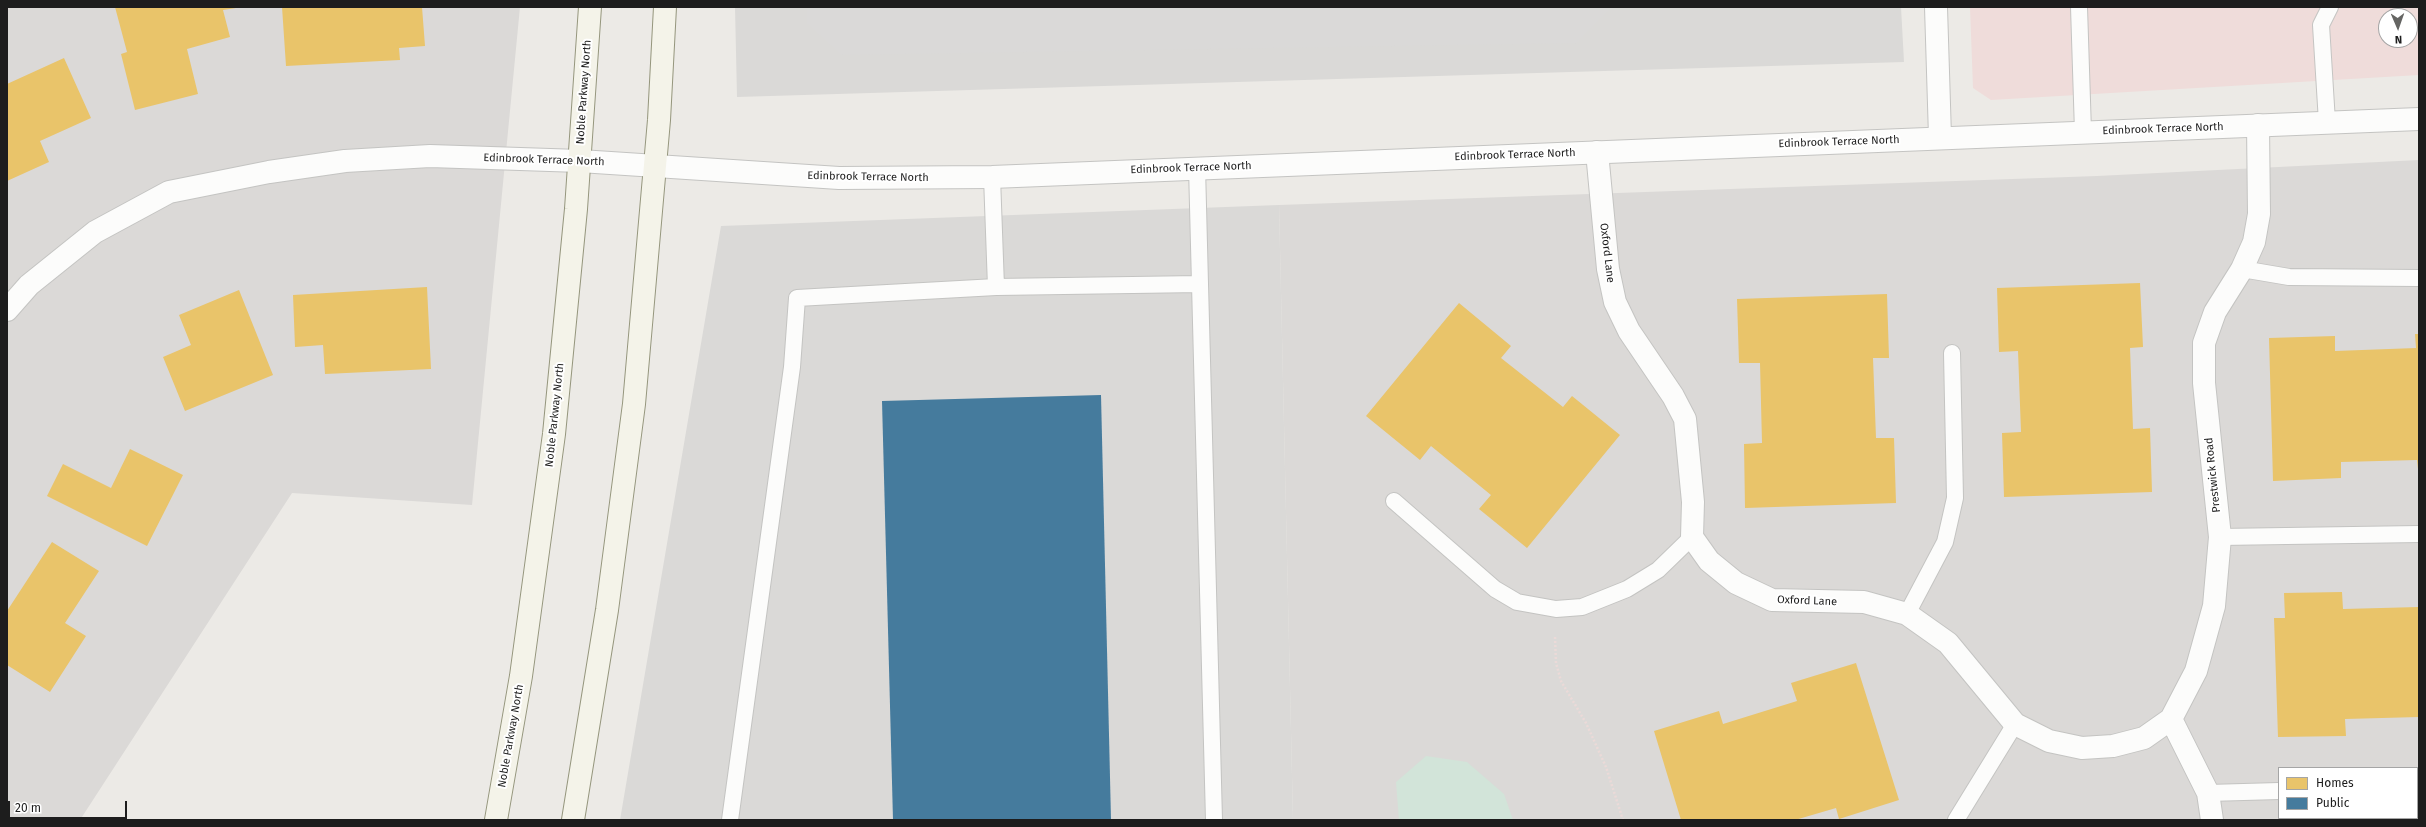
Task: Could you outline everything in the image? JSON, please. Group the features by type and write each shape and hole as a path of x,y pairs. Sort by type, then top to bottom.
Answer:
{"main road":[{"name":"Noble Parkway North","path":"496,820 521,676 554,434 580,161 590,7"},
{"path":"573,820 607,610 634,404 656,166 665,7"}],"street":[{"path":"1936,7 1940,137"},
{"name":"Edinbrook Terrace North","path":"7,310 29,285 95,232 169,192 269,172 345,160 430,156 580,161 839,178 992,177 1197,167 2419,119"},
{"name":"Prestwick Road","path":"2170,719 2196,671 2214,606 2220,537 2204,383 2204,343 2215,312 2242,269 2254,242 2259,214 2258,125"},
{"name":"Oxford Lane","path":"1597,152 1608,269 1615,302 1629,331 1672,396 1685,419 1692,495 1692,537 1709,561 1736,583 1772,600 1864,602 1907,614 1948,643 2015,724 2049,741 2082,748 2113,746 2144,738 2170,719"},
{"path":"2170,719 2208,794 2212,820"}],"lane":[{"path":"2079,7 2082,132"},
{"path":"2326,122 2321,25 2330,7"},
{"path":"1197,167 1214,820"},
{"path":"992,177 996,287"},
{"path":"2242,269 2289,277 2419,278"},
{"path":"730,820 792,367 797,298 996,287 1200,284"},
{"path":"1907,614 1945,542 1955,498 1952,353"},
{"path":"1394,501 1495,589 1517,602 1556,609 1582,607 1627,589 1658,570 1692,537"},
{"path":"2220,537 2419,534"},
{"path":"1956,820 2015,724"},
{"path":"2208,794 2278,791"}],"path":[{"path":"1556,609 1554,647 1560,681 1586,723 1606,767 1624,820"}],"shaded area":[{"path":"7,7 520,7 472,505 292,493 80,820 7,820"},
{"path":"735,7 1901,7 1904,62 737,97"},
{"path":"807,7 1612,7 1577,43 841,55 807,24"},
{"path":"1970,7 2419,7 2419,75 1991,100 1973,88"},
{"path":"2419,160 2419,820 1293,820 1279,205 2097,176"},
{"path":"1279,205 1293,820 620,820 721,226"}],"green space":[{"path":"1426,756 1467,762 1504,794 1513,820 1399,820 1396,782"}],"building: Homes":[{"path":"115,7 236,8 223,10 230,37 187,49 198,94 135,110 121,54 127,52"},
{"path":"282,7 422,7 425,46 399,48 400,60 286,66"},
{"path":"64,58 91,118 40,141 49,162 7,181 7,84"},
{"path":"2140,283 2143,347 2130,348 2133,429 2150,428 2152,492 2004,497 2002,433 2021,432 2018,351 1999,352 1997,288"},
{"path":"427,287 431,369 325,374 323,345 295,347 293,295"},
{"path":"239,290 273,375 185,411 163,357 191,345 179,315"},
{"path":"1887,294 1889,358 1873,358 1876,438 1894,438 1896,503 1745,508 1744,444 1762,443 1760,363 1739,363 1737,299"},
{"path":"1459,303 1511,346 1501,358 1563,407 1572,396 1620,435 1527,548 1479,509 1491,495 1431,446 1420,460 1366,416"},
{"path":"2415,334 2419,334 2419,478 2417,460 2341,462 2341,478 2273,481 2269,338 2335,336 2335,351 2416,348"},
{"path":"130,449 183,475 147,546 47,496 63,464 111,488"},
{"path":"52,542 99,571 65,623 86,636 50,692 7,665 7,611"},
{"path":"2342,592 2343,609 2419,607 2419,717 2345,719 2346,736 2278,737 2274,618 2285,618 2284,593"},
{"path":"1856,663 1899,800 1839,819 1836,808 1795,820 1681,820 1654,731 1719,711 1723,724 1797,701 1791,683"}],"building: Public":[{"path":"1101,395 1111,820 893,820 882,401"}]}
